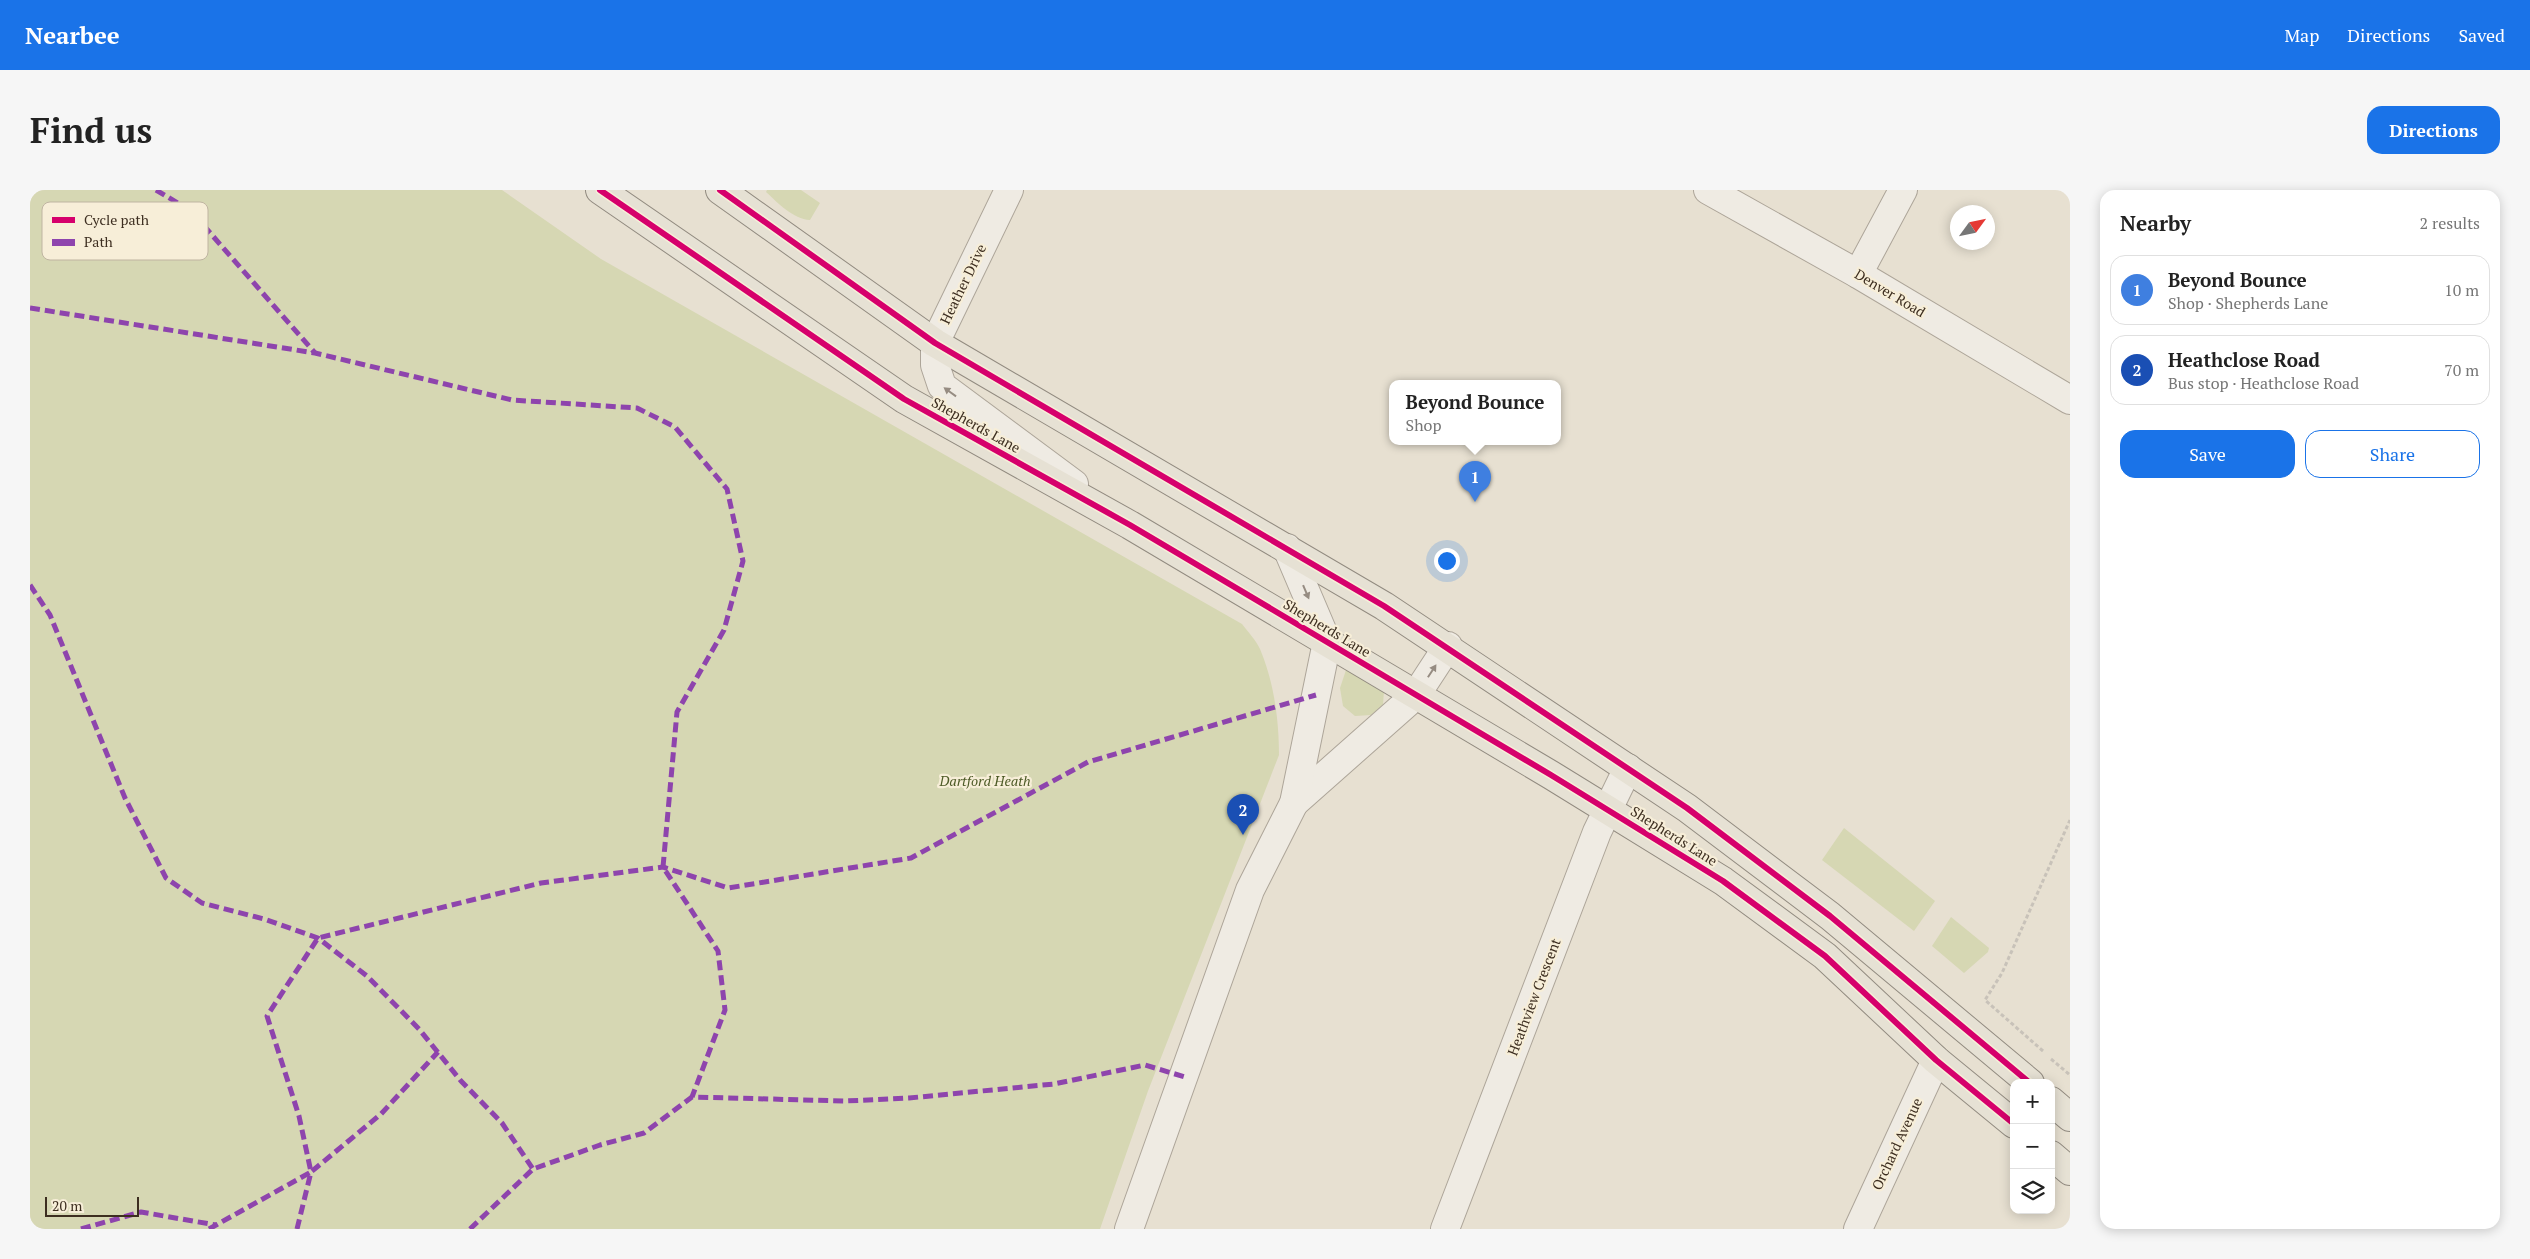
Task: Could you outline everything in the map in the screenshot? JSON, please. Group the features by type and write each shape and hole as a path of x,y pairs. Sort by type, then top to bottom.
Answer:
{"main road":[{"name":"Shepherds Lane","path":"600,190 904,399 1130,525 1608,810 1722,881 1825,956 1936,1060 2010,1121"},
{"name":"Shepherds Lane","path":"720,190 934,343 1288,548 1448,646 1687,808 1830,916 2025,1079"},
{"path":"2055,1104 2070,1117"},
{"path":"2055,1158 2070,1171"}],"street":[{"name":"Heather Drive","path":"934,343 1009,190"},
{"name":"Denver Road","path":"1708,190 1858,274 2070,400"},
{"path":"1858,274 1903,190"},
{"path":"934,343 935,365 942,386 1130,525"},
{"path":"1129,1229 1250,890 1294,803 1327,642 1288,548"},
{"path":"1294,803 1416,695 1448,646"},
{"name":"Heathview Crescent","path":"1445,1229 1597,832 1628,768"},
{"name":"Orchard Avenue","path":"1858,1229 1936,1060"}],"path":[{"path":"2070,820 2002,973 1985,1000 2070,1075"}],"green space":[{"name":"Dartford Heath","path":"30,190 502,190 601,259 1242,624 1258,646 1265,662 1272,688 1277,715 1279,755 1148,1091 1100,1229 30,1229"},
{"path":"767,190 801,190 820,203 810,220 804,219 786,210 766,192"},
{"path":"1348,664 1384,691 1383,705 1371,715 1355,716 1343,706 1340,688"},
{"path":"1844,828 1935,901 1914,931 1822,860"},
{"path":"1951,917 1989,948 1988,952 1964,973 1932,946"}],"marked path":[{"path":"156,190 176,202"},
{"path":"208,230 315,353"},
{"path":"30,308 315,353 512,400 637,408 675,427 727,489 743,561 724,630 677,712 663,867 718,951 725,1010 692,1097"},
{"path":"30,585 50,615 125,798 166,878 202,903 264,919 318,938 367,976 419,1029 461,1081 502,1123 533,1169"},
{"path":"209,1229 311,1172 299,1116 267,1016 318,938 541,883 663,867 728,888 911,858 1088,762 1316,695"},
{"path":"297,1229 311,1172 381,1114 438,1052"},
{"path":"470,1229 533,1169 600,1145 644,1133 692,1097 845,1101 909,1098 1054,1084 1145,1065 1185,1077"},
{"path":"81,1229 141,1212 216,1225"}],"cycle path":[{"path":"600,190 904,399 1130,525 1551,775 1723,881 1825,956 1936,1060 2010,1121"},
{"path":"720,190 935,343 1384,606 1687,808 1830,916 2025,1079"}],"place":[{"name":"Beyond Bounce","path":"1475,502"},
{"name":"Heathclose Road","path":"1243,835"}]}
